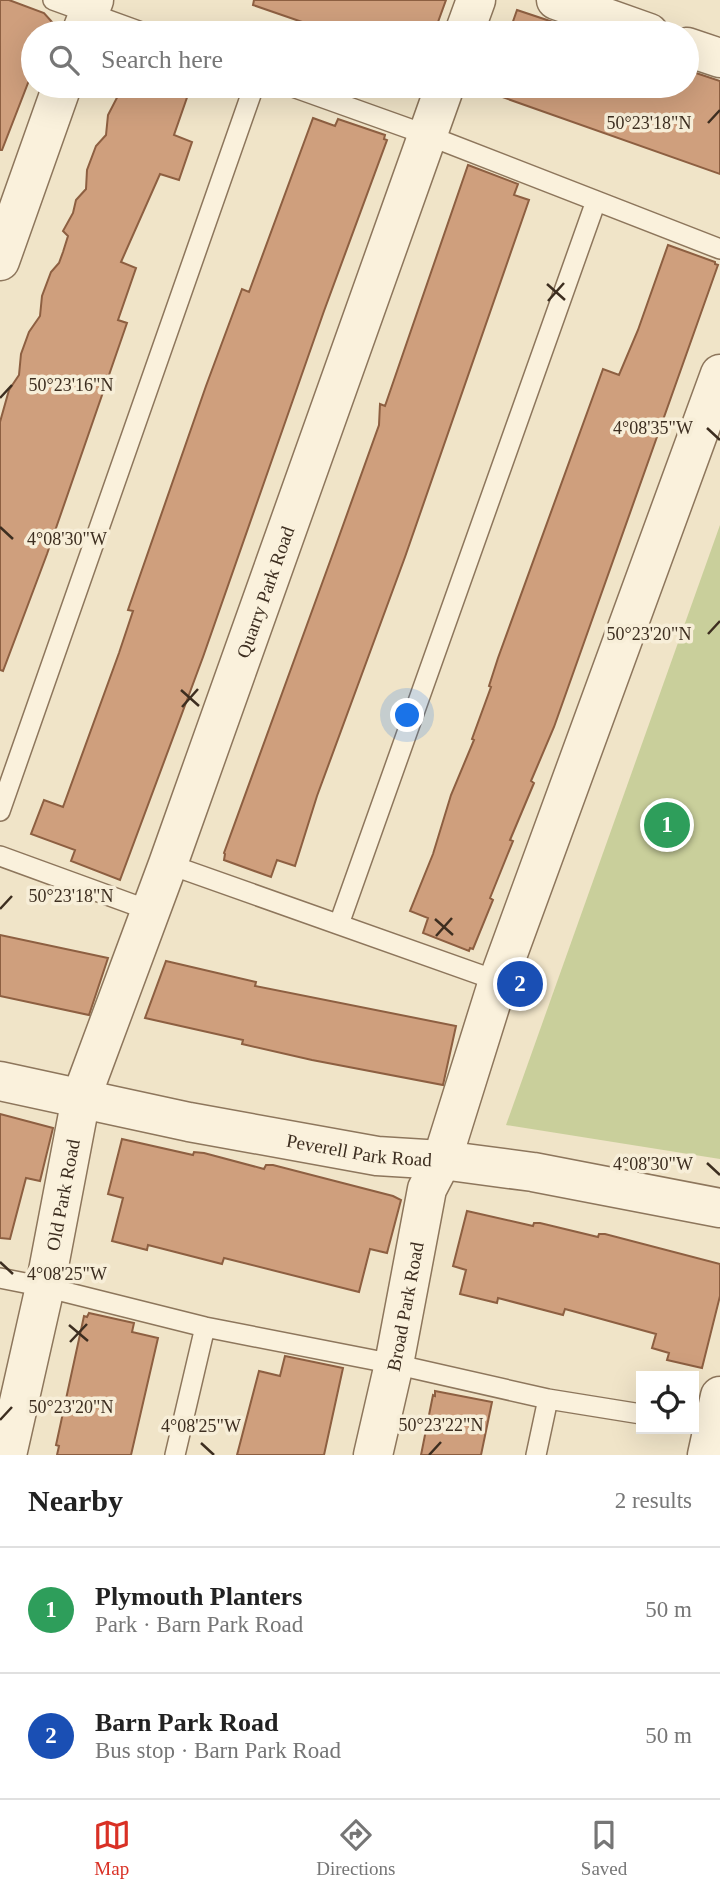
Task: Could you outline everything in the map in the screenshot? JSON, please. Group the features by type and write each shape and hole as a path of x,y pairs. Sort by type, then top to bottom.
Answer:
{"street":[{"path":"468,21 476,0"},
{"path":"556,0 615,21"},
{"path":"699,51 720,58"},
{"path":"0,261 58,98"},
{"name":"Quarry Park Road","path":"81,1098 168,864 441,98"},
{"name":"Broad Park Road","path":"373,1455 394,1364 427,1189 442,1160 498,981 720,374"},
{"name":"Peverell Park Road","path":"0,1081 189,1122 377,1156 442,1160 533,1172 720,1208"},
{"name":"Old Park Road","path":"7,1455 45,1287 81,1098"}],"lane":[{"path":"53,0 107,21"},
{"path":"0,811 250,98"},
{"path":"324,98 720,248"},
{"path":"339,924 596,201"},
{"path":"0,856 151,911"},
{"path":"168,864 498,981"},
{"path":"0,1278 205,1327 394,1364 548,1399 636,1412"},
{"path":"175,1455 205,1327"},
{"path":"536,1455 548,1399"}],"green space":[{"path":"720,525 720,1159 506,1125"}],"building":[{"path":"0,0 9,0 44,13 51,21 21,21 22,98 0,150"},
{"path":"254,0 446,0 438,21 299,21 253,5"},
{"path":"517,10 550,21 513,21"},
{"path":"699,74 720,81 720,174 505,98 699,98"},
{"path":"117,98 187,98 174,135 192,142 179,180 160,174 121,262 136,268 118,320 127,323 47,554 3,671 0,670 0,422 9,390 19,375 21,354 29,332 40,316 42,296 51,272 59,263 63,252 68,236 63,231 73,213 76,200 86,189 87,170 96,146 106,135 108,115"},
{"path":"313,118 335,126 338,119 385,135 384,139 387,140 203,657 120,880 71,861 75,850 31,834 44,800 63,807 119,653 133,611 128,610 206,386 242,289 249,292"},
{"path":"468,165 518,184 514,195 529,200 405,557 317,796 295,866 277,860 271,877 224,860 224,853 379,425 380,404 385,406"},
{"path":"668,245 718,265 554,727 531,781 534,783 510,840 513,841 490,898 493,900 473,949 470,948 469,951 423,933 428,918 410,911 433,854 451,795 474,740 472,739 491,687 489,686 498,658 603,369 619,375"},
{"path":"0,935 108,958 89,1015 0,996"},
{"path":"166,961 256,982 255,986 456,1026 443,1085 312,1060 242,1044 243,1040 145,1018"},
{"path":"0,1114 53,1128 40,1181 26,1178 10,1239 0,1238"},
{"path":"122,1139 193,1155 194,1152 204,1153 264,1169 266,1165 273,1165 393,1196 401,1200 387,1253 370,1249 359,1292 224,1258 222,1264 148,1245 147,1250 112,1241 123,1198 108,1194"},
{"path":"467,1211 533,1226 534,1223 540,1223 598,1237 599,1234 605,1234 720,1264 720,1296 702,1368 667,1360 669,1353 652,1348 656,1334 565,1309 563,1315 498,1298 497,1303 460,1294 466,1270 453,1266"},
{"path":"89,1313 134,1323 132,1332 158,1338 131,1455 57,1455 59,1446 56,1445 84,1316 87,1317"},
{"path":"285,1356 343,1368 324,1455 237,1455 259,1371 280,1376"},
{"path":"435,1391 492,1402 481,1455 421,1455"}],"place":[{"name":"Plymouth Planters","path":"667,825"},
{"name":"Barn Park Road","path":"520,984"}]}
